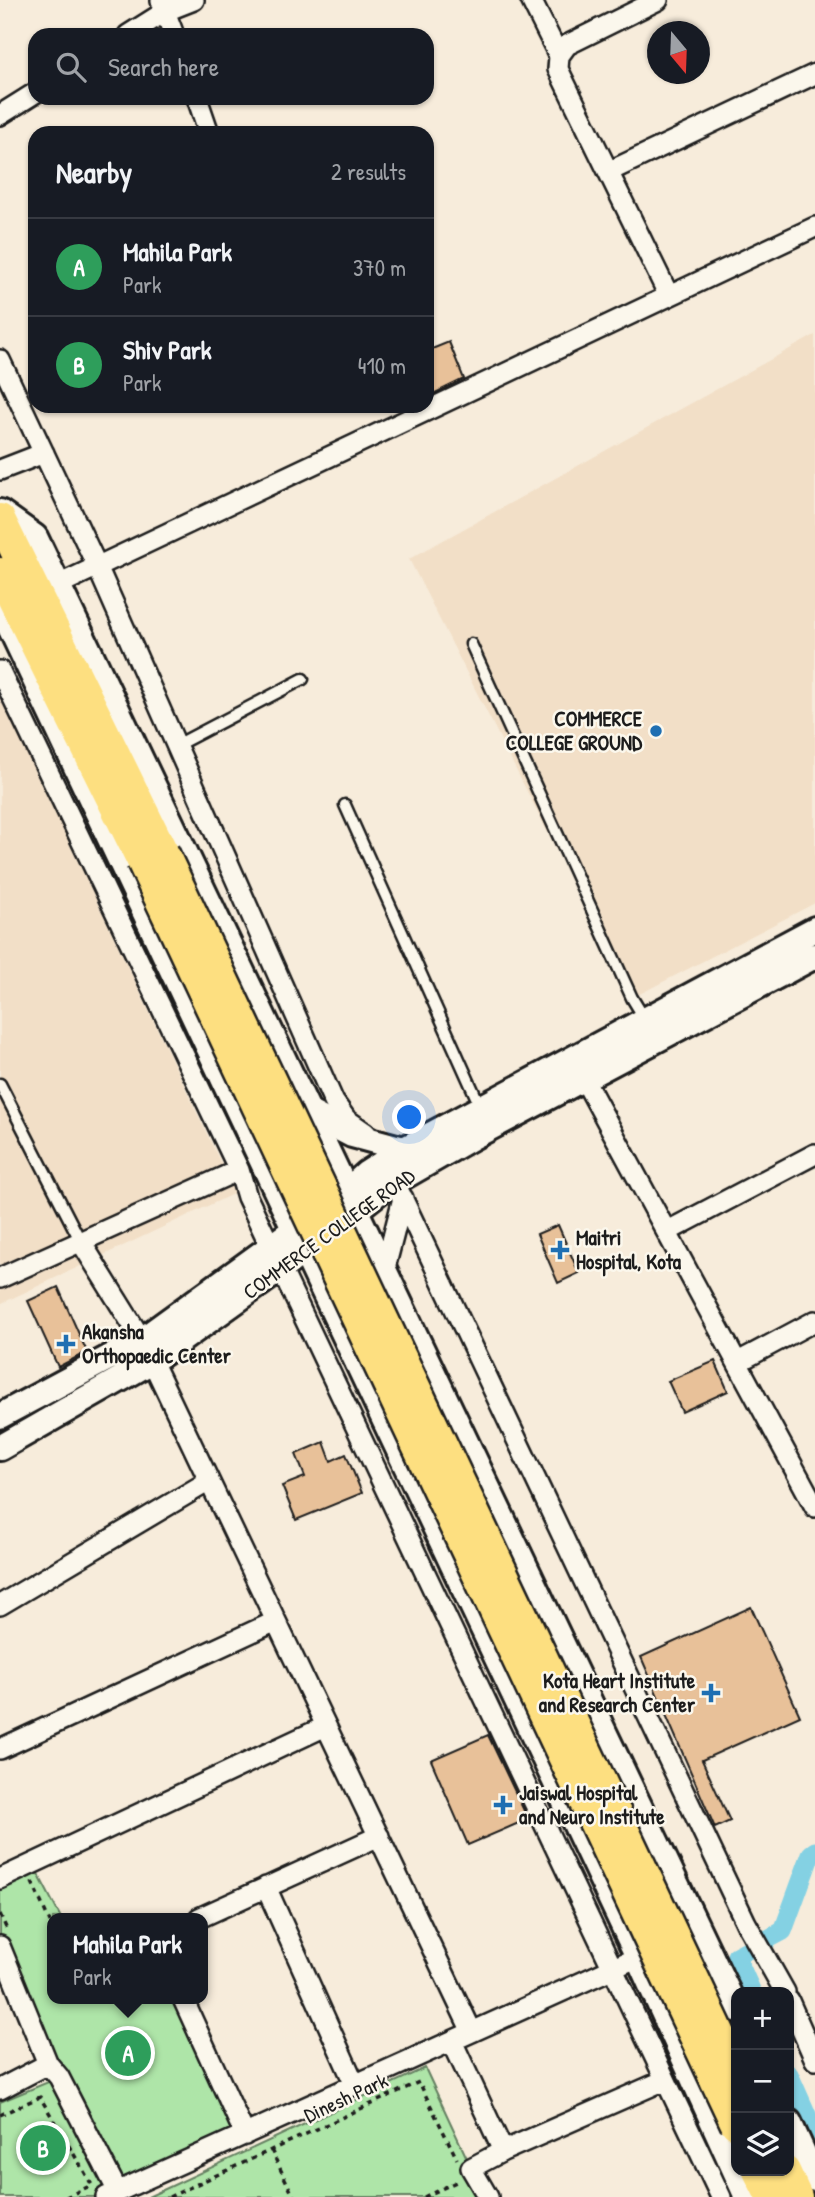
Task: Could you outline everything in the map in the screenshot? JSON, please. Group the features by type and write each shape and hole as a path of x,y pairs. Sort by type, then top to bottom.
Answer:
{"main road":[{"path":"0,519 731,2113"},
{"path":"0,573 153,857 731,2058"},
{"path":"760,2176 771,2197"},
{"path":"787,2176 797,2197"}],"street":[{"path":"136,28 163,6 194,0"},
{"path":"531,0 559,56"},
{"path":"658,0 566,45 559,56 558,69 669,296"},
{"path":"163,6 171,28"},
{"path":"610,171 815,74"},
{"path":"0,115 28,97"},
{"path":"199,105 207,126"},
{"path":"434,407 815,227"},
{"path":"0,360 44,453 91,569 177,745 334,1102 346,1119 388,1162 746,1923 781,1984"},
{"path":"61,583 421,413"},
{"path":"0,470 44,453"},
{"path":"0,512 35,537 61,583 350,1201 731,1999"},
{"path":"0,606 638,1957 747,2197"},
{"path":"0,671 239,1170 247,1196 721,2197"},
{"path":"0,1416 147,1351 271,1244 295,1227 350,1201 388,1162 481,1108 579,1069 646,1021 815,929"},
{"name":"COMMERCE COLLEGE ROAD","path":"388,1162 815,956"},
{"path":"579,1069 815,1507"},
{"path":"308,1112 388,1162"},
{"path":"668,1231 815,1154"},
{"path":"384,1272 388,1162"},
{"path":"0,1278 239,1170"},
{"name":"COMMERCE COLLEGE ROAD","path":"0,1448 147,1351 282,1268 305,1250 350,1201"},
{"path":"81,1242 147,1351 472,2032"},
{"path":"308,1324 333,1310"},
{"path":"738,1362 815,1321"},
{"path":"0,1605 209,1481"},
{"path":"0,1749 276,1621"},
{"path":"0,1879 326,1726"},
{"path":"208,1914 379,1836"},
{"path":"266,1887 355,2085"},
{"path":"6,1943 48,2064 59,2077 111,2195 638,1957"},
{"path":"185,2004 244,2135"},
{"path":"794,2012 815,2060"},
{"path":"453,2041 503,2151"},
{"path":"0,2089 48,2064"},
{"path":"488,2197 471,2168 503,2151 665,2080"},
{"path":"794,2134 815,2179"}],"lane":[{"path":"471,644 632,998 646,1021"},
{"path":"177,745 303,679"},
{"path":"345,805 481,1108"},
{"path":"0,1084 81,1242"}],"path":[{"path":"20,1884 30,1879 47,1916"},
{"path":"0,1914 6,1943"},
{"name":"Dinesh Park","path":"169,2197 419,2081 460,2166"},
{"path":"0,2115 40,2097 92,2185 66,2197"},
{"path":"271,2150 294,2197"},
{"path":"424,2197 466,2178"}],"shaded area":[{"name":"COMMERCE COLLEGE GROUND","path":"815,335 815,903 632,998 409,559"},
{"path":"0,697 235,1193 0,1304"}],"green space":[{"path":"33,1864 58,1913 47,1913 47,2004 180,2004 239,2132 118,2190 0,1940 0,1884"},
{"path":"425,2068 485,2197 148,2197"},
{"path":"53,2080 107,2194 99,2197 0,2197 0,2102"}],"building":[{"path":"449,342 464,379 434,394 434,348"},
{"path":"558,1225 579,1273 558,1283 537,1234"},
{"path":"58,1287 87,1352 58,1367 28,1301"},
{"path":"715,1361 728,1391 682,1412 668,1381"},
{"path":"324,1442 331,1461 346,1454 362,1493 296,1520 282,1486 305,1477 296,1454"},
{"path":"751,1607 800,1716 702,1760 730,1821 715,1828 641,1657"},
{"path":"488,1735 528,1819 468,1845 431,1760"}],"waterway":[{"path":"750,1987 736,1956 783,1931 811,1854 815,1851"},
{"path":"794,2085 815,2133"}],"place":[{"name":"COMMERCE COLLEGE GROUND","path":"656,731"},
{"name":"Maitri Hospital, Kota","path":"560,1250"},
{"name":"Akansha Orthopaedic Center","path":"66,1344"},
{"name":"Kota Heart Institute and Research Center","path":"711,1693"},
{"name":"Jaiswal Hospital and Neuro Institute","path":"503,1805"},
{"name":"Mahila Park","path":"128,2053"},
{"name":"Shiv Park","path":"43,2148"}]}
